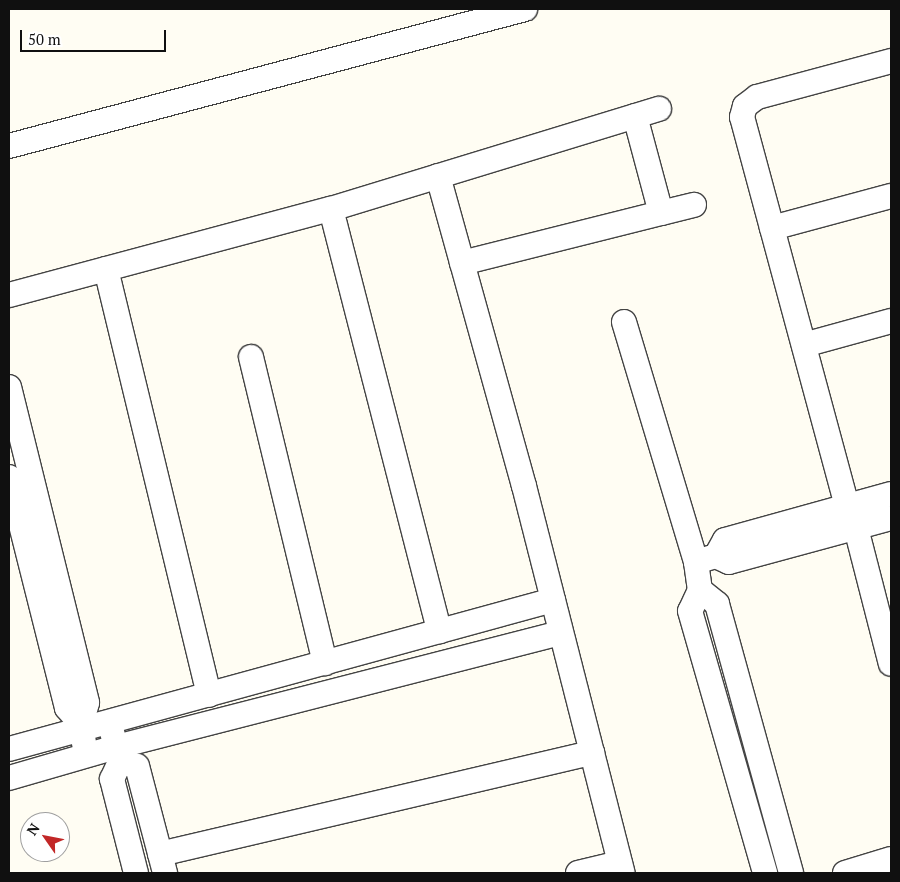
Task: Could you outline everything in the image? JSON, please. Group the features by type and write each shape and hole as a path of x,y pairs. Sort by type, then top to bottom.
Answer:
{"street":[{"path":"9,146 470,16 525,9"},
{"path":"847,506 742,117 745,106 757,97 891,61"},
{"path":"9,295 331,209 659,109"},
{"path":"635,116 661,213"},
{"path":"438,176 553,600 622,868 578,873"},
{"path":"772,228 891,196"},
{"path":"462,263 694,205"},
{"path":"331,209 439,631"},
{"path":"106,269 208,695"},
{"path":"804,345 891,321"},
{"path":"624,322 706,559 700,590 690,611 765,873"},
{"path":"252,357 325,662"},
{"path":"9,387 87,703 81,727"},
{"path":"9,476 67,708 81,727 87,755"},
{"path":"706,559 725,540 891,494"},
{"path":"706,559 729,562 891,518"},
{"path":"856,528 891,664"},
{"path":"700,590 717,604 791,873"},
{"path":"9,749 81,727 110,723 553,600"},
{"path":"9,778 87,755 118,754 561,632"},
{"path":"110,723 118,754 112,779 136,873"},
{"path":"118,754 137,766 163,864 592,753"},
{"path":"845,873 891,860"}]}
